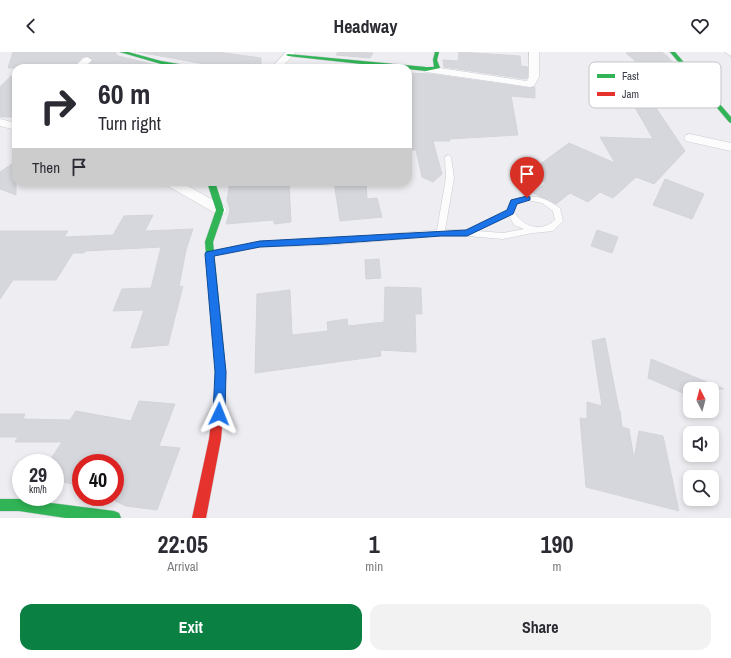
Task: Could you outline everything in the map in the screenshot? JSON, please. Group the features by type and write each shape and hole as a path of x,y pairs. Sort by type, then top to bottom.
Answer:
{"street":[{"path":"122,52 174,64"},
{"path":"426,69 437,68 436,60 438,52"},
{"path":"412,67 530,84 534,77 534,52"},
{"path":"672,52 681,62"},
{"path":"280,64 289,54 380,64"},
{"path":"82,64 87,60"},
{"path":"720,108 731,121"},
{"path":"0,122 12,124"},
{"path":"690,138 731,147"},
{"path":"178,186 220,210"},
{"path":"199,518 211,465 217,428 221,372 209,242 220,210 212,186"},
{"path":"0,504 19,505 114,518"}],"lane":[{"path":"441,233 450,178 448,157"},
{"path":"210,254 260,244 328,242 441,233 467,233 504,236 533,230 550,229 559,221 557,210 544,201 527,198 514,202 510,212 467,233"},
{"path":"510,212 517,223 533,230"}],"building":[{"path":"13,52 115,52 118,56 152,64 90,64 93,60 87,56 83,57 76,64 12,64 12,68 8,68"},
{"path":"138,52 218,52 261,58 261,64 204,64"},
{"path":"338,52 373,53 370,58 336,55"},
{"path":"459,52 520,56 521,66 528,67 528,77 526,79 444,67 443,60 458,61"},
{"path":"662,52 672,62 636,62 626,53"},
{"path":"412,73 430,74 530,88 535,87 535,98 511,96 518,135 433,141 442,174 433,182 422,177 416,150 412,150"},
{"path":"12,75 12,117 0,117 0,87"},
{"path":"635,108 656,108 685,151 654,184 636,177 613,198 600,192 588,202 570,193 556,204 533,193 546,183 527,174 569,143 615,163 600,137 653,139"},
{"path":"12,164 12,186 16,186 16,195 0,189 0,172"},
{"path":"665,179 704,194 692,219 653,205"},
{"path":"229,186 289,186 291,222 274,224 274,220 226,224 230,210 227,200"},
{"path":"335,186 366,186 367,199 377,198 382,217 340,221"},
{"path":"153,215 145,231 193,229 186,250 179,287 183,286 168,345 131,348 144,310 113,311 122,289 151,288 161,247 73,253 56,280 13,280 0,299 0,231 68,231 64,237 113,235 124,216"},
{"path":"597,230 618,237 612,253 591,246"},
{"path":"379,259 381,278 366,279 365,260"},
{"path":"385,287 421,288 422,314 415,314 416,352 380,350 381,356 255,373 257,294 290,290 292,335 328,331 327,322 347,319 348,326 384,322"},
{"path":"605,338 622,427 629,429 634,459 639,431 663,436 679,511 586,487 580,418 587,419 587,402 602,406 592,341"},
{"path":"651,359 707,382 683,382 683,393 648,378"},
{"path":"139,401 175,404 159,446 180,448 157,510 124,505 124,454 72,454 72,484 64,482 64,454 54,454 62,442 15,442 18,437 0,437 0,414 25,414 23,419 70,420 76,411 131,421"}],"traffic: fast":[{"path":"122,52 174,64"},
{"path":"412,68 437,68 435,60 437,52"},
{"path":"672,52 681,62"},
{"path":"288,55 377,64"},
{"path":"720,108 731,121"},
{"path":"212,186 220,210 209,242 221,372 220,392"},
{"path":"0,505 19,505 114,518"}],"traffic: jam":[{"path":"199,518 215,439 220,392"}],"route":[{"path":"219,414 221,372 210,254 260,244 328,242 394,236 467,233 510,212 514,202 527,198"}]}
